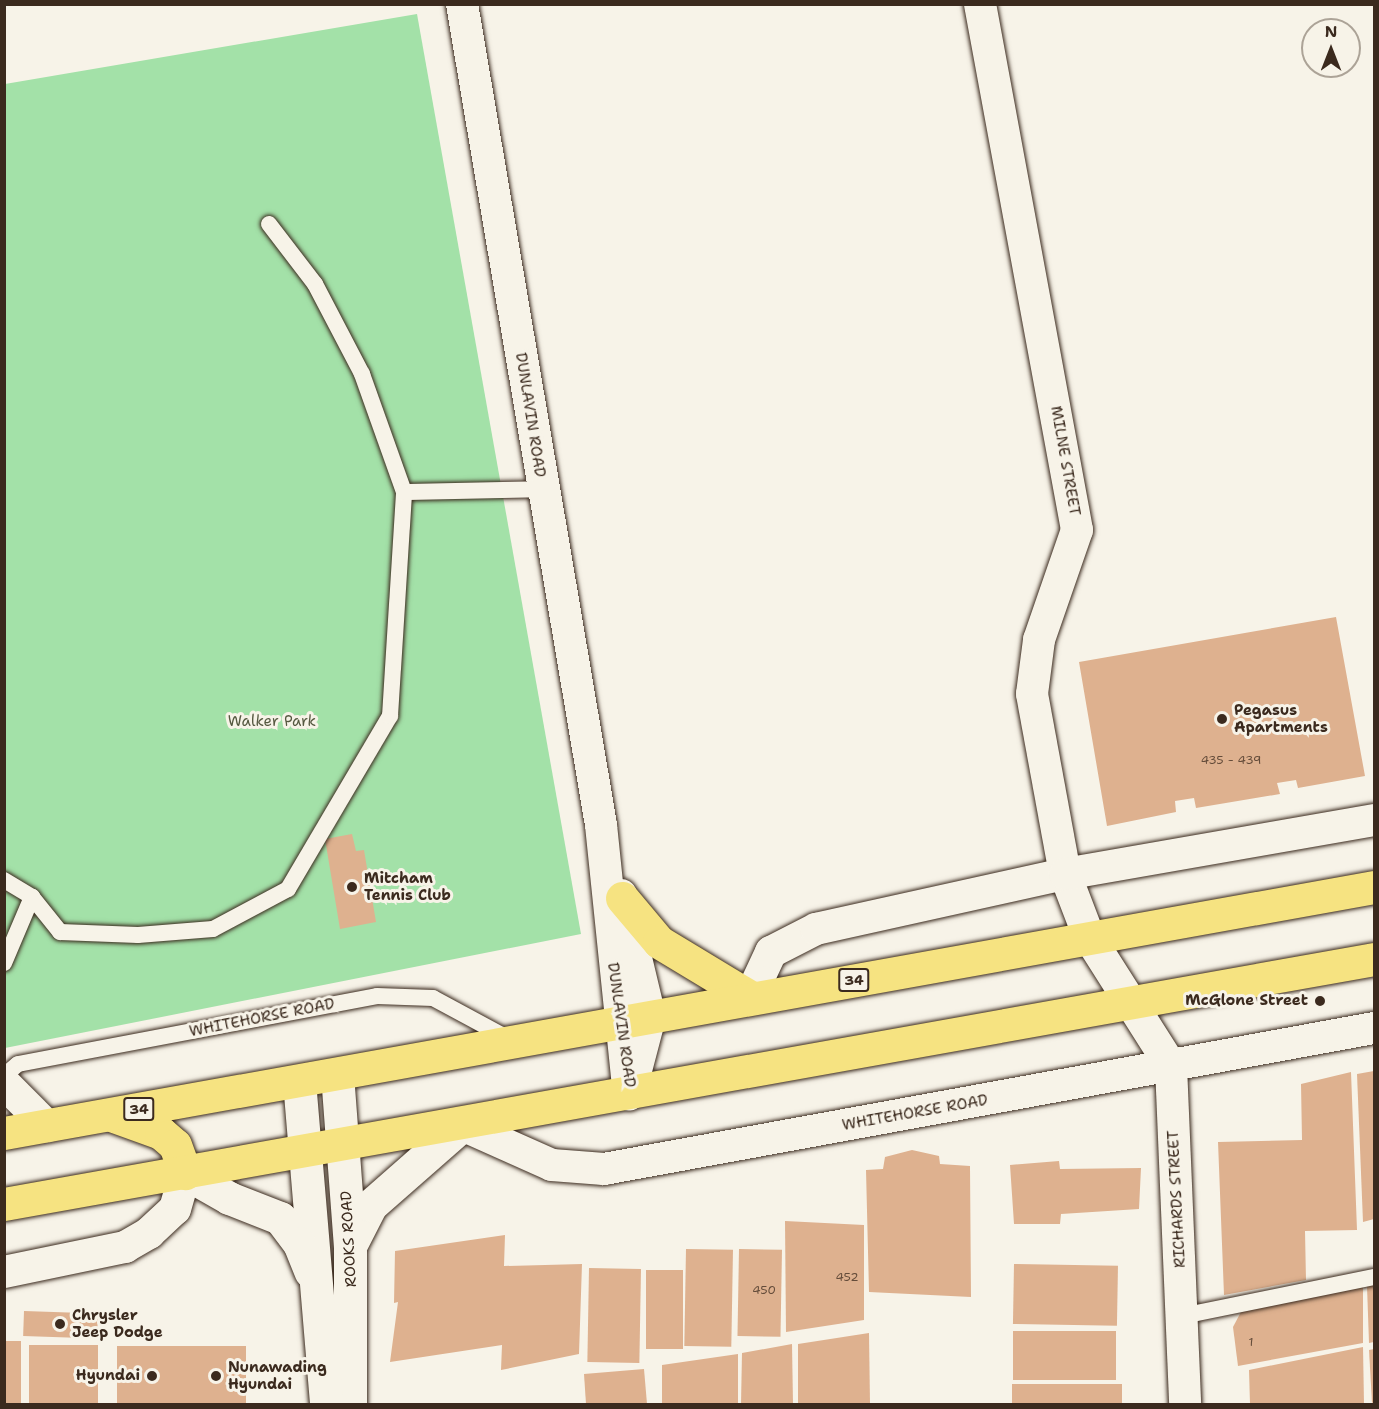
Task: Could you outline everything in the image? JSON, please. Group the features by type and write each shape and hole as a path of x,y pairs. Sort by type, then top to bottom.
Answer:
{"highway":[{"name":"34","path":"4,1133 514,1042 750,997 1374,887"},
{"path":"622,898 659,942 750,997"},
{"path":"4,1204 462,1125 1374,959"},
{"path":"109,1115 162,1133 175,1145 185,1173"}],"street":[{"name":"DUNLAVIN ROAD","path":"462,4 542,489 601,825 618,1023 629,1095"},
{"name":"MILNE STREET","path":"980,4 1077,530 1033,667 1032,694 1065,874 1089,937 1134,1003"},
{"path":"750,997 771,952 816,929 1065,874 1374,820"},
{"name":"DUNLAVIN ROAD","path":"601,825 622,898 650,1017 629,1095"},
{"name":"RICHARDS STREET","path":"1134,1003 1171,1066 1185,1404"},
{"name":"WHITEHORSE ROAD","path":"462,1125 552,1165 604,1169 1374,1028"},
{"name":"ROOKS ROAD","path":"337,1074 350,1247 350,1404"},
{"path":"299,1081 320,1296 326,1404"},
{"path":"4,1083 47,1126"},
{"path":"350,1247 371,1205 462,1125"},
{"path":"4,1272 125,1247 149,1233 175,1209 185,1173 229,1198 280,1218 299,1243 320,1296"}],"lane":[{"path":"4,880 32,897 60,932 138,935 213,929 288,888 390,717 404,492 363,374 315,284 269,224"},
{"path":"404,492 542,489"},
{"path":"4,963 32,897"},
{"name":"WHITEHORSE ROAD","path":"4,1076 18,1064 377,996 433,998 514,1042"},
{"path":"1182,1316 1374,1277"}],"green space":[{"name":"Walker Park","path":"417,14 581,934 5,1048 5,84"}],"building":[{"name":"Pegasus Apartments","path":"1336,617 1365,776 1298,788 1296,780 1277,783 1280,794 1196,808 1194,798 1175,801 1176,812 1107,826 1079,662"},
{"name":"Mitcham Tennis Club","path":"352,834 356,851 364,850 376,922 340,929 325,839"},
{"path":"1374,1071 1374,1219 1363,1222 1357,1074"},
{"path":"1351,1072 1357,1230 1305,1231 1306,1280 1224,1295 1218,1142 1302,1140 1301,1084"},
{"path":"912,1150 939,1156 940,1164 970,1166 971,1297 869,1292 866,1170 883,1169 885,1157"},
{"path":"1059,1161 1060,1169 1141,1168 1139,1209 1061,1214 1060,1224 1014,1224 1010,1165"},
{"path":"785,1221 864,1225 864,1320 786,1332"},
{"path":"505,1235 504,1266 582,1264 579,1354 501,1370 502,1345 390,1362 398,1302 394,1303 395,1251"},
{"path":"686,1249 733,1250 731,1347 684,1346"},
{"path":"739,1249 782,1250 780,1337 737,1336"},
{"path":"1014,1264 1118,1266 1117,1326 1013,1324"},
{"path":"589,1268 641,1269 639,1363 587,1362"},
{"path":"646,1270 683,1270 683,1349 646,1349"},
{"path":"1374,1284 1374,1342 1369,1343 1367,1286"},
{"path":"1363,1286 1363,1343 1238,1366 1233,1327 1243,1308"},
{"name":"Chrysler Jeep Dodge","path":"24,1311 98,1314 97,1339 23,1336"},
{"path":"1013,1331 1116,1331 1116,1380 1013,1380"},
{"path":"869,1333 870,1404 798,1404 798,1344"},
{"path":"4,1341 21,1341 21,1404 4,1404"},
{"path":"792,1344 793,1404 741,1404 742,1353"},
{"path":"29,1345 98,1345 98,1404 29,1404"},
{"path":"117,1346 246,1346 246,1404 117,1404"},
{"path":"1363,1347 1364,1404 1250,1404 1249,1370"},
{"path":"1374,1349 1374,1402 1372,1403 1369,1350"},
{"path":"738,1354 738,1404 662,1404 662,1365"},
{"path":"644,1369 647,1404 586,1404 584,1374"},
{"path":"1012,1384 1122,1384 1122,1404 1012,1404"}],"place":[{"name":"Pegasus Apartments","path":"1222,719"},
{"name":"Mitcham Tennis Club","path":"352,887"},
{"name":"McGlone Street","path":"1320,1001"},
{"name":"Chrysler Jeep Dodge","path":"60,1324"},
{"name":"Hyundai","path":"152,1376"},
{"name":"Nunawading Hyundai","path":"216,1376"}]}
